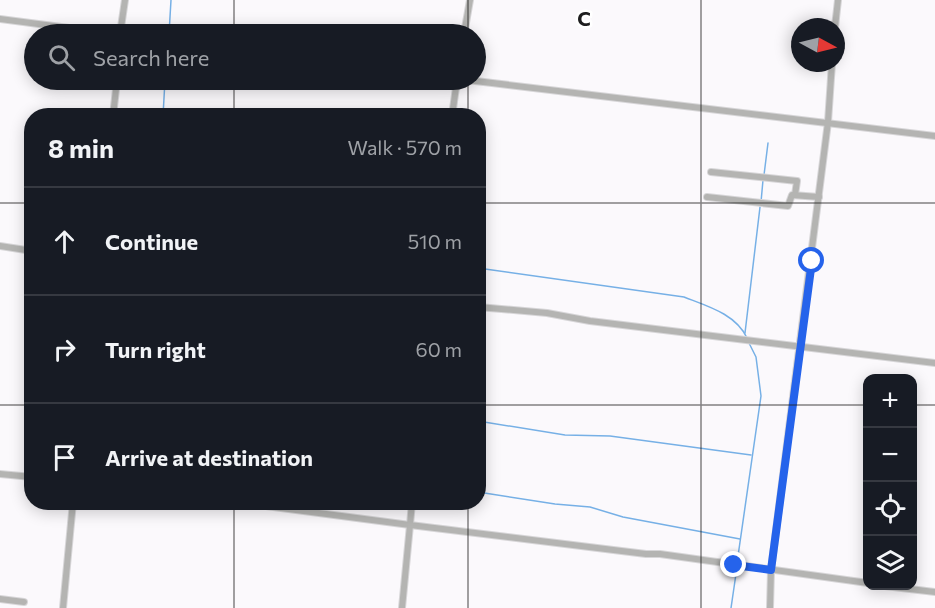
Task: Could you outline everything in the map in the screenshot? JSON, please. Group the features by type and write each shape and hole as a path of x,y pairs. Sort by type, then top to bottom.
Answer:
{"street":[{"path":"121,24 125,0"},
{"path":"466,24 470,0"},
{"path":"836,18 838,0"},
{"path":"0,19 38,24"},
{"path":"770,608 771,570 819,197 831,72"},
{"path":"486,82 935,136"},
{"path":"114,108 116,90"},
{"path":"453,108 456,90"},
{"path":"711,172 797,182 795,195"},
{"path":"707,197 788,206 792,195 819,197"},
{"path":"0,246 24,250"},
{"path":"486,308 547,313 590,321 935,363"},
{"path":"0,474 24,476"},
{"path":"63,608 72,510"},
{"path":"296,510 660,554 863,582"},
{"path":"402,608 411,510"},
{"path":"917,589 935,592"},
{"path":"0,599 24,602"}],"waterway":[{"path":"170,24 171,0"},
{"path":"163,108 164,90"},
{"path":"764,175 768,143"},
{"path":"761,202 763,180"},
{"path":"745,333 760,207"},
{"path":"486,269 684,297 728,317 736,323 747,338"},
{"path":"737,563 761,396 756,357 749,343"},
{"path":"486,422 565,435 610,436 751,455"},
{"path":"486,493 590,507 623,517 740,539"},
{"path":"731,608 737,567"}],"route":[{"path":"734,565 771,570 799,345 812,261"}]}
